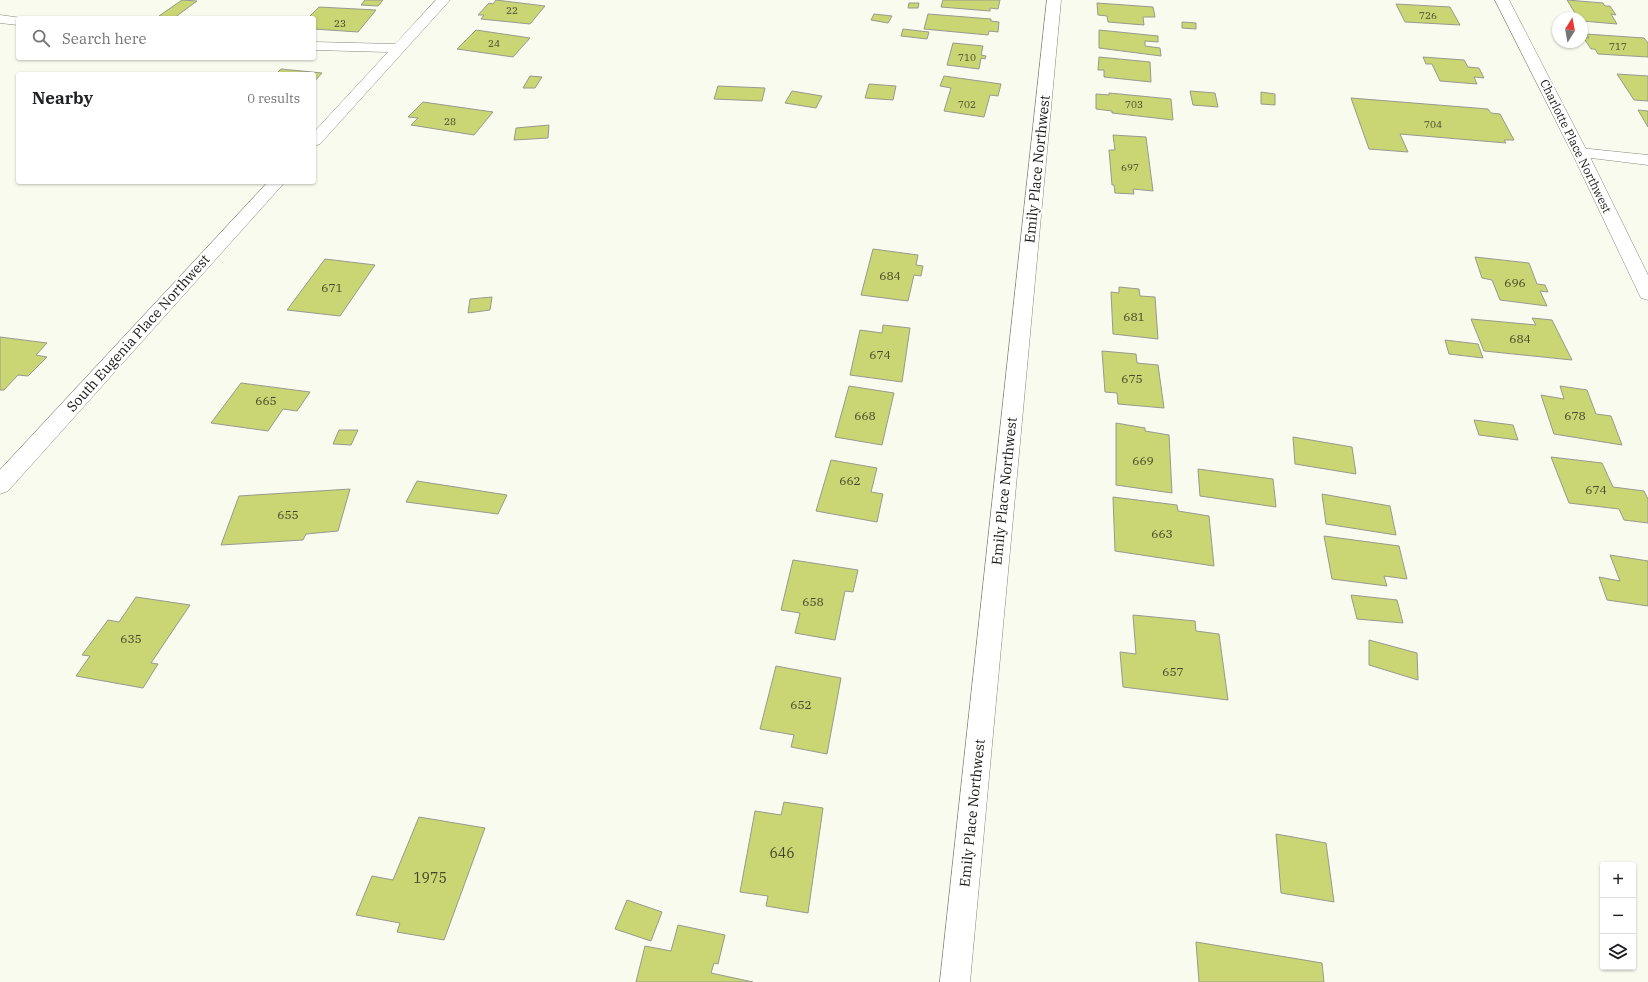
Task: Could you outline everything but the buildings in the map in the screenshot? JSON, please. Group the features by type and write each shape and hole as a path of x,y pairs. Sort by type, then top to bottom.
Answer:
{"street":[{"path":"316,139 443,0"},
{"name":"Emily Place Northwest","path":"955,982 1054,0"},
{"name":"Charlotte Place Northwest","path":"1502,0 1580,153 1648,294"},
{"path":"0,19 16,21"},
{"path":"316,46 399,48"},
{"name":"South Eugenia Place Northwest","path":"0,485 275,184"}],"lane":[{"path":"1580,153 1648,160"}]}
